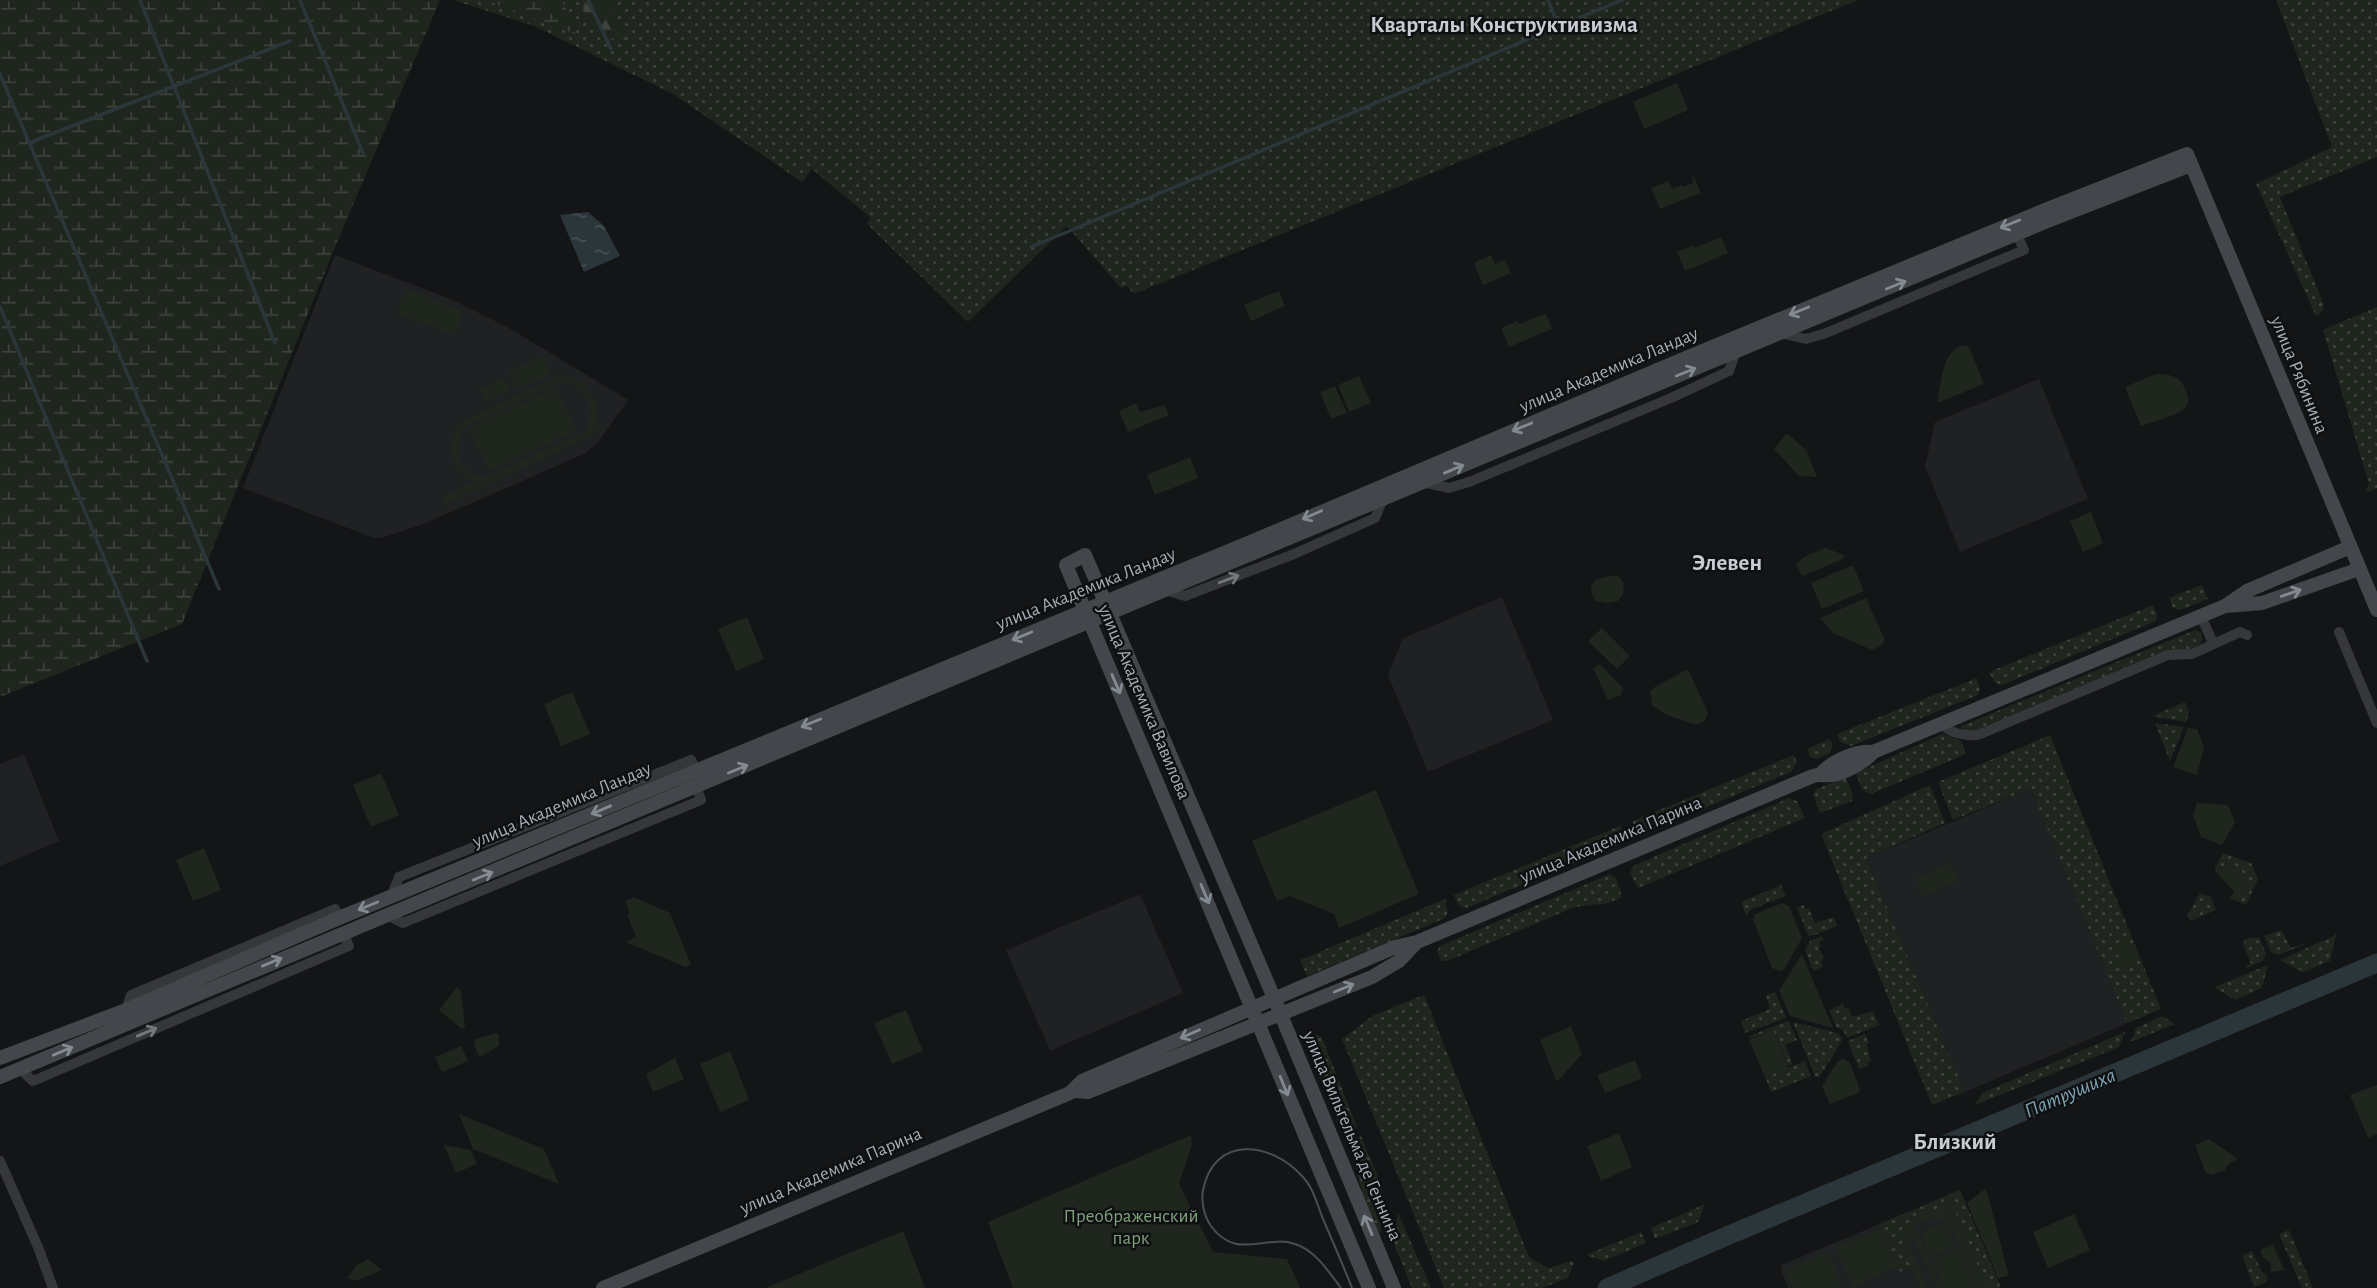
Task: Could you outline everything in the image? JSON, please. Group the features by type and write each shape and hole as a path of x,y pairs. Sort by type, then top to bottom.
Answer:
{"street":[{"name":"улица Академика Ландау","path":"1107,608 1165,590 2017,235 2189,159"},
{"name":"улица Академика Ландау","path":"0,1058 126,1010 694,765 1107,608 1693,355 2045,209 2189,159"},
{"name":"улица Рябинина","path":"2189,159 2377,610"},
{"name":"улица Академика Парина","path":"1074,1091 1082,1081 1252,1007 1395,947 1417,942 1821,774 1827,766 1863,751 1873,752 2225,606 2247,590 2350,547"},
{"name":"улица Академика Вавилова","path":"1252,1007 1066,565 1085,555 1274,998"},
{"name":"улица Академика Парина","path":"2225,606 2262,603 2359,569"},
{"name":"улица Академика Ландау","path":"0,1077 339,920 387,915 698,793 1087,616"},
{"path":"2201,616 2213,643"},
{"path":"1942,723 1945,728 1969,736 1978,734 2168,655 2185,656 2240,632 2247,635"},
{"path":"2339,632 2377,723"},
{"path":"126,1010 131,995 306,921 339,920"},
{"name":"улица Академика Парина","path":"603,1288 1074,1091 1088,1092 1372,977 1399,961 1417,942"},
{"name":"улица Вильгельма де Геннина","path":"1274,998 1394,1288"},
{"path":"1252,1007 1369,1288"},
{"path":"0,1161 53,1288"}],"shaded area":[{"path":"335,255 453,300 507,327 628,400 599,441 586,453 426,523 381,538 374,538 243,488"},
{"path":"2039,379 2088,499 1960,552 1925,466 1935,422"},
{"path":"1502,597 1553,720 1428,772 1388,675 1403,638"},
{"path":"24,754 59,841 0,866 0,764"},
{"path":"2031,789 2127,1023 1965,1092 1866,858"},
{"path":"1140,894 1183,993 1050,1051 1006,950"},
{"path":"1960,1190 2001,1288 1788,1288 1781,1270 1782,1265"}],"green space":[{"path":"0,0 440,0 333,252 182,624 0,697"},
{"path":"453,0 1858,0 1134,294 1127,286 1121,288 1067,226 968,322 867,224 871,218 812,169 802,182 673,94 534,26"},
{"path":"485,0 562,0 576,34"},
{"path":"580,0 609,0 627,40 596,37"},
{"path":"2276,0 2377,0 2377,157 2280,197 2324,305 2321,313 2316,316 2256,184 2332,147"},
{"path":"1677,83 1688,110 1644,129 1633,102"},
{"path":"1694,177 1701,193 1660,209 1651,188 1668,181 1672,189 1682,185 1683,187 1693,183"},
{"path":"1721,237 1728,253 1685,271 1677,252"},
{"path":"1491,255 1495,264 1505,260 1511,273 1483,285 1474,263"},
{"path":"405,290 461,310 463,314 456,333 452,335 400,315 398,310"},
{"path":"1279,291 1285,306 1251,321 1244,305"},
{"path":"2377,307 2377,488 2365,493 2369,484 2323,330"},
{"path":"1546,313 1552,329 1509,347 1501,328"},
{"path":"1963,345 1969,347 1984,384 1937,403 1947,361 1956,348"},
{"path":"543,356 551,375 516,389 508,371"},
{"path":"2156,374 2170,375 2178,379 2188,398 2187,406 2169,417 2141,426 2125,387"},
{"path":"560,375 578,380 591,391 597,408 595,426 599,425 602,431 445,505 441,498 473,482 459,470 452,453 454,436 465,420","holes":["561,382 584,393 588,400 590,416 584,432 486,477 468,471 463,465 459,458 458,442 466,426"]},
{"path":"1359,376 1371,403 1349,412 1338,385"},
{"path":"504,377 510,390 485,402 479,390"},
{"path":"1335,386 1347,413 1331,419 1320,392"},
{"path":"556,387 576,431 490,471 468,429"},
{"path":"1136,403 1140,412 1165,405 1169,415 1128,432 1119,411"},
{"path":"1787,433 1806,450 1817,477 1799,476 1774,449"},
{"path":"1190,457 1198,478 1155,495 1147,475"},
{"path":"2091,512 2103,543 2083,552 2070,521"},
{"path":"1825,548 1845,555 1843,559 1802,576 1796,565 1804,557"},
{"path":"1853,565 1864,591 1822,609 1811,583"},
{"path":"1618,575 1624,583 1623,594 1618,601 1596,601 1591,590 1596,579"},
{"path":"2202,585 2208,599 2180,610 2173,608 2169,598"},
{"path":"1866,598 1884,638 1883,644 1872,650 1833,633 1820,618"},
{"path":"2153,605 2156,621 2002,685 1995,683 1989,672"},
{"path":"747,617 764,659 736,671 718,629"},
{"path":"1602,628 1630,656 1617,669 1588,641"},
{"path":"2195,630 2200,632 2203,639 2200,645 2189,650 1977,731 1961,730 1961,726"},
{"path":"1600,664 1623,688 1621,695 1608,700 1593,668"},
{"path":"1686,670 1689,671 1708,713 1705,721 1696,725 1667,715 1652,705 1650,692 1653,688"},
{"path":"1977,678 1980,689 1978,695 1851,746 1840,742 1837,734"},
{"path":"572,692 590,734 561,746 544,704"},
{"path":"2185,702 2189,712 2186,722 2152,716"},
{"path":"2155,723 2184,727 2170,761"},
{"path":"2188,728 2197,729 2204,747 2197,775 2173,767"},
{"path":"1942,734 1961,741 1966,754 1871,794 1862,790 1856,773"},
{"path":"2050,735 2161,1009 2127,1023 2031,789 1953,820 1938,782"},
{"path":"1829,739 1833,745 1829,754 1816,759 1810,757 1807,749"},
{"path":"1794,755 1797,763 1791,772 1644,833 1636,830 1632,821"},
{"path":"381,773 399,815 371,827 353,785"},
{"path":"1846,777 1853,796 1852,801 1820,813 1813,795 1816,789"},
{"path":"1930,785 1945,823 1866,858 1965,1092 1932,1105 1821,834"},
{"path":"1376,790 1419,894 1339,928 1334,914 1290,896 1277,901 1252,841"},
{"path":"1789,798 1797,801 1805,818 1638,888 1630,873 1633,866"},
{"path":"2197,803 2228,805 2235,822 2222,845 2201,837 2193,815"},
{"path":"1620,826 1624,836 1621,844 1466,908 1459,906 1454,895"},
{"path":"204,848 221,890 193,901 176,860"},
{"path":"2223,853 2251,863 2258,879 2246,905 2229,898 2235,892 2238,895 2249,885 2228,862 2216,872 2215,868"},
{"path":"2228,862 2249,885 2238,896 2216,872"},
{"path":"1951,863 1959,881 1923,896 1915,878"},
{"path":"1610,874 1616,878 1622,897 1609,903 1575,907 1447,961 1441,961 1437,951 1440,946"},
{"path":"1781,885 1786,896 1752,909 1746,915 1741,902"},
{"path":"2200,893 2211,897 2216,910 2190,921 2187,916"},
{"path":"634,897 670,913 691,965 685,967 626,942 636,937 627,915 630,913 625,901"},
{"path":"1445,899 1448,913 1443,919 1307,976 1300,960"},
{"path":"1782,903 1789,906 1802,938 1784,970 1780,971 1772,968 1753,919 1755,914"},
{"path":"1804,905 1805,909 1809,908 1815,923 1834,917 1837,926 1809,937 1797,908"},
{"path":"2281,930 2291,948 2313,941 2278,955 2271,952 2264,936"},
{"path":"2336,935 2330,961 2303,972 2280,960"},
{"path":"1822,936 1819,948 1824,959 1821,961 1823,967 1813,971 1805,950 1810,941"},
{"path":"2259,937 2266,954 2263,961 2246,968 2251,964 2243,944 2245,939"},
{"path":"2129,942 2137,961 2123,967 2115,948"},
{"path":"1802,954 1833,1028 1790,1016 1779,991"},
{"path":"2268,965 2262,988 2235,1000 2214,987"},
{"path":"457,987 461,990 465,1027 462,1029 439,1010"},
{"path":"1775,992 1786,1018 1745,1033 1741,1021 1770,1009 1766,995"},
{"path":"1424,995 1529,1257 1548,1268 1574,1262 1568,1278 1542,1288 1444,1288 1342,1039 1374,1015"},
{"path":"1843,1004 1852,1017 1873,1011 1879,1025 1847,1038 1843,1030 1837,1028 1829,1010"},
{"path":"906,1010 923,1051 892,1064 874,1023"},
{"path":"2162,1016 2175,1024 2131,1042 2136,1028"},
{"path":"1787,1021 1797,1040 1785,1045 1793,1064 1788,1066 1773,1029 1749,1039 1750,1036"},
{"path":"1793,1022 1837,1033 1843,1039 1819,1078 1815,1076"},
{"path":"1571,1026 1582,1054 1557,1082 1540,1040"},
{"path":"1773,1029 1788,1068 1765,1077 1749,1040"},
{"path":"2125,1032 2119,1047 1975,1105 1982,1093"},
{"path":"496,1033 499,1035 499,1046 481,1056 478,1055 474,1043 476,1039"},
{"path":"1312,1034 1323,1040 1357,1127 1347,1131 1341,1129 1303,1038"},
{"path":"1865,1034 1871,1061 1868,1062 1869,1065 1859,1069 1848,1041"},
{"path":"461,1046 468,1061 442,1072 435,1057"},
{"path":"730,1051 749,1100 720,1112 700,1064"},
{"path":"675,1058 684,1079 653,1092 646,1074"},
{"path":"1844,1059 1850,1063 1860,1090 1830,1104 1822,1086 1838,1061"},
{"path":"1635,1060 1642,1078 1605,1093 1597,1075"},
{"path":"1805,1061 1811,1076 1771,1092 1765,1077"},
{"path":"2377,1085 2377,1134 2368,1138 2350,1095"},
{"path":"459,1114 544,1149 559,1184 473,1149"},
{"path":"1619,1133 1632,1167 1601,1181 1587,1146"},
{"name":"Преображенский парк","path":"1191,1135 1192,1145 1179,1184 1213,1252 1287,1259 1300,1288 1013,1288 988,1222"},
{"path":"1361,1136 1382,1187 1379,1234 1364,1199 1349,1142"},
{"path":"2209,1139 2238,1159 2227,1165 2225,1170 2212,1175 2206,1173 2195,1145"},
{"path":"444,1145 471,1150 477,1164 456,1173"},
{"path":"1986,1188 2009,1276 1998,1278 1967,1203"},
{"path":"1960,1190 2001,1288 1987,1288 1950,1200 1947,1212 1933,1209 1917,1214 1904,1248 1911,1267 1900,1272 1881,1224"},
{"path":"1950,1199 1987,1288 1978,1288 1950,1224 1934,1217 1917,1223 1911,1239 1914,1256 1928,1288 1920,1288 1904,1248 1905,1230 1908,1223 1921,1213 1928,1210 1946,1212 1943,1202"},
{"path":"1705,1204 1698,1222 1655,1239 1651,1228"},
{"path":"1398,1213 1431,1288 1412,1288 1393,1242"},
{"path":"2074,1214 2090,1250 2048,1268 2033,1232"},
{"path":"1940,1224 1949,1227 1956,1246 1931,1256 1921,1232"},
{"path":"1882,1228 1898,1267 1853,1288 1836,1247"},
{"path":"2289,1230 2313,1288 2302,1288 2279,1234"},
{"path":"903,1231 925,1288 765,1288"},
{"path":"1641,1232 1646,1243 1604,1261 1586,1255"},
{"path":"1919,1233 1941,1288 1936,1288 1913,1236"},
{"path":"2273,1244 2284,1270 2271,1272 2270,1262 2263,1258 2260,1250"},
{"path":"1960,1248 1977,1288 1944,1288 1932,1260"},
{"path":"1828,1251 1843,1288 1793,1288 1785,1269"},
{"path":"2252,1251 2262,1272 2267,1276 2267,1282 2254,1287 2242,1255"},
{"path":"368,1259 382,1270 355,1281 347,1278 356,1266"}],"water":[{"path":"588,212 604,226 620,256 584,272 560,215"}],"waterway":[{"path":"140,0 275,343"},
{"path":"300,0 363,153"},
{"path":"588,0 611,49"},
{"path":"1548,0 1559,27"},
{"path":"1031,247 1622,0"},
{"path":"31,142 290,41"},
{"path":"0,74 219,589"},
{"path":"0,307 147,661"},
{"name":"Патрушиха","path":"1607,1288 2377,963"}],"tram line":[{"path":"1341,1288 1321,1262 1302,1247 1284,1242 1230,1242 1211,1226 1205,1213 1203,1190 1209,1172 1219,1160 1231,1152 1245,1149 1260,1151 1289,1164 1302,1176 1314,1196 1352,1288"}],"district":[{"name":"Кварталы Конструктивизма","path":"1504,25"},
{"name":"Элевен","path":"1727,563"},
{"name":"Близкий","path":"1955,1142"}]}
